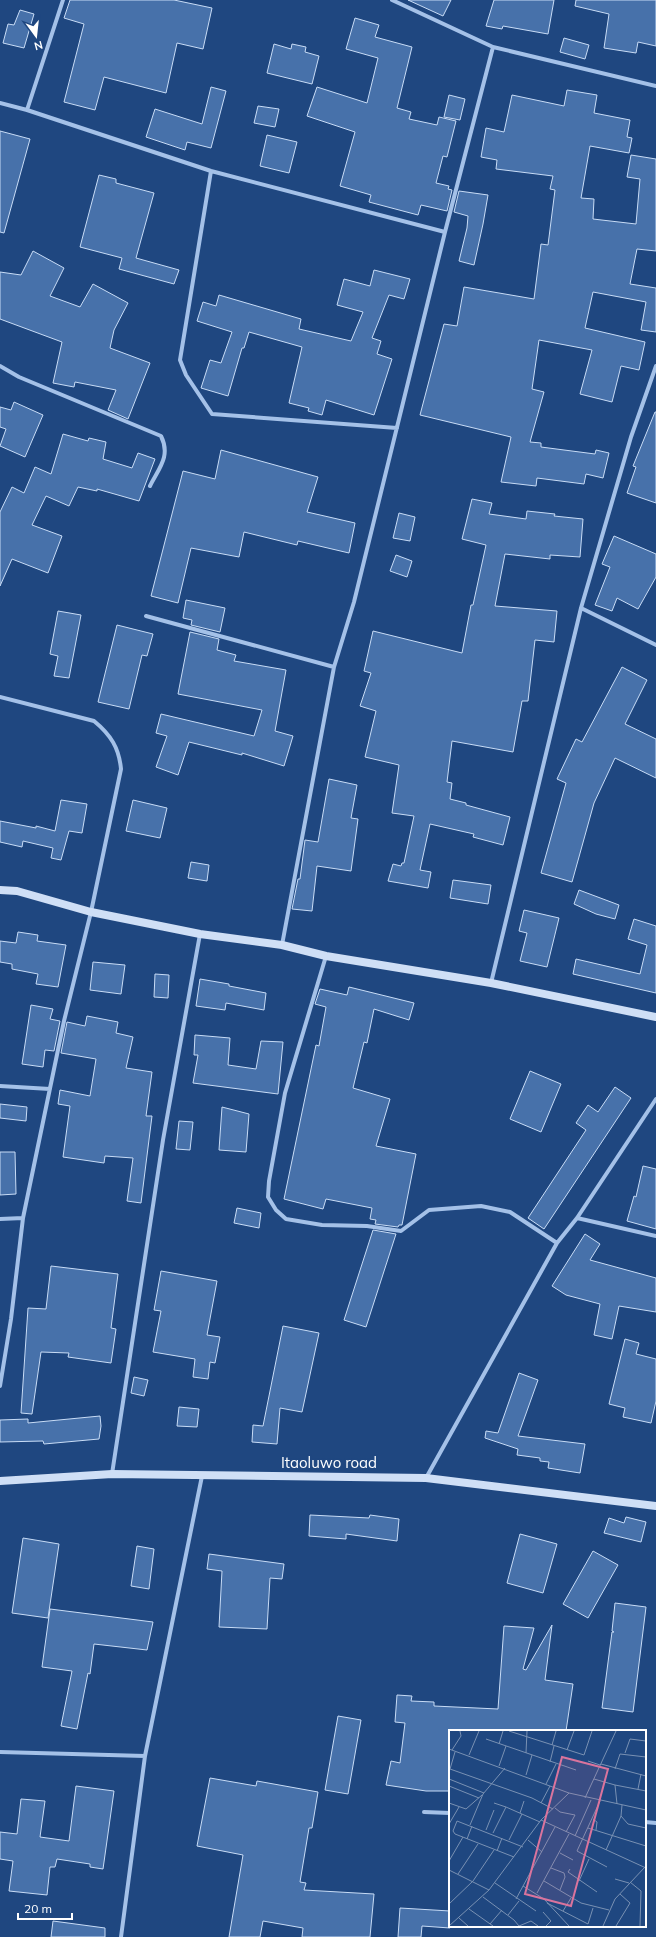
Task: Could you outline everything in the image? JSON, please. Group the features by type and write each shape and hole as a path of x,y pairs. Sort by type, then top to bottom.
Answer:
{"street":[{"path":"27,110 63,0"},
{"path":"392,0 493,47 656,86"},
{"path":"282,945 334,666 354,602 445,232 493,47"},
{"path":"0,103 27,110 211,171 445,232"},
{"path":"211,171 180,360 186,375 212,414 397,428"},
{"path":"0,366 20,377 161,436 165,444 166,454 150,486"},
{"path":"491,983 581,608 632,437 656,366"},
{"path":"581,608 656,645"},
{"path":"146,616 334,666"},
{"path":"0,697 94,721 104,730 116,745 120,756 121,769 91,912 64,1021 23,1218 11,1319 0,1386"},
{"path":"0,890 17,891 91,912 200,934 282,945 326,956 491,983 656,1017"},
{"path":"112,1474 163,1140 200,934"},
{"path":"326,956 285,1093 269,1181 268,1197 276,1210 286,1219 322,1225 367,1226 401,1231 429,1210 481,1206 510,1212 556,1243"},
{"path":"0,1086 50,1089"},
{"path":"426,1478 556,1243 577,1218 656,1099"},
{"path":"0,1218 23,1218"},
{"path":"577,1218 656,1236"},
{"name":"Itaoluwo road","path":"0,1482 112,1474 426,1478 656,1506"},
{"path":"121,1937 145,1756 202,1476"},
{"path":"0,1752 145,1756"},
{"path":"424,1812 449,1813"},
{"path":"646,1822 656,1823"}],"building":[{"path":"70,0 174,0 212,8 203,49 177,43 166,93 104,77 95,110 64,102 84,24 64,18"},
{"path":"408,0 451,0 443,16"},
{"path":"494,0 554,0 548,34 503,26 502,29 486,26"},
{"path":"576,0 656,0 656,46 638,42 636,53 604,48 609,14 575,6"},
{"path":"20,10 34,14 24,48 3,43 8,24 14,25"},
{"path":"355,18 379,25 375,37 412,47 397,108 411,112 409,119 437,125 439,117 456,121 447,157 443,156 436,183 449,186 448,189 452,190 447,211 421,205 418,215 369,202 371,195 340,186 355,132 307,116 317,87 367,103 378,58 346,49"},
{"path":"564,38 589,45 585,59 560,52"},
{"path":"274,44 291,49 292,44 306,47 305,52 319,56 312,84 267,73"},
{"path":"211,87 226,91 211,148 187,142 185,150 146,137 155,109 202,124"},
{"path":"567,90 597,95 594,113 630,120 627,137 632,138 629,153 590,146 581,198 594,199 593,219 636,224 640,179 627,177 631,155 656,159 656,251 637,249 630,284 656,288 656,332 641,330 646,302 593,292 585,328 645,342 639,370 621,366 612,402 580,394 592,350 539,340 532,389 544,392 530,442 541,443 541,447 595,454 596,450 609,453 603,478 586,474 584,484 537,478 536,486 501,482 511,437 420,415 444,324 457,326 464,287 534,299 541,244 548,245 555,190 550,189 553,176 496,169 497,160 481,157 486,128 504,132 512,95 564,106"},
{"path":"449,95 465,99 460,120 444,117"},
{"path":"258,106 279,109 275,127 254,123"},
{"path":"0,131 30,139 4,233 0,232"},
{"path":"267,135 297,142 289,173 260,166"},
{"path":"99,175 116,179 116,183 154,193 136,258 179,270 174,284 119,269 122,258 80,247"},
{"path":"459,191 488,195 474,265 459,261 467,228 468,216 454,212"},
{"path":"33,251 64,268 50,296 80,307 93,284 128,303 114,330 110,348 150,363 128,419 108,410 116,390 75,382 74,387 53,383 62,342 0,319 0,272 21,275"},
{"path":"374,270 410,279 404,299 389,295 372,338 381,341 377,354 392,359 374,415 326,400 322,415 308,411 309,408 289,403 302,347 249,332 244,348 242,348 228,396 201,388 210,360 221,363 232,332 197,321 203,302 216,306 219,295 301,319 299,329 351,341 363,312 337,305 344,279 370,286"},
{"path":"14,402 43,415 25,457 0,446 6,429 0,427 0,407 11,410"},
{"path":"655,412 656,503 627,493 636,467 633,466"},
{"path":"63,434 88,441 89,438 106,442 103,459 132,468 138,453 155,459 139,501 97,489 97,491 78,487 69,506 46,496 32,525 62,536 48,573 12,559 0,586 0,512 12,487 24,493 35,467 51,474"},
{"path":"221,450 318,477 307,512 355,523 349,553 298,541 297,545 244,532 239,557 191,548 178,603 151,596 183,471 215,479"},
{"path":"472,499 492,503 489,514 526,519 527,511 583,519 580,557 550,555 550,559 505,554 495,606 557,611 554,642 535,640 528,701 522,701 513,752 452,741 447,782 452,783 450,799 510,817 503,845 473,837 474,834 430,824 420,870 431,872 428,888 388,881 393,864 401,866 402,863 404,863 414,816 392,813 399,765 365,757 376,711 360,706 371,673 364,671 373,631 462,653 471,605 473,605 486,545 462,539"},
{"path":"399,513 415,517 410,541 393,538"},
{"path":"614,536 656,554 656,577 638,609 617,598 612,611 595,605 610,567 602,564"},
{"path":"396,555 412,561 407,577 390,571"},
{"path":"186,600 225,608 220,632 191,625 192,620 183,618"},
{"path":"58,611 81,615 69,678 54,676 58,656 50,654"},
{"path":"117,625 153,634 147,656 142,655 129,709 98,702"},
{"path":"190,632 219,639 217,650 236,655 234,661 286,670 275,731 293,736 284,766 242,753 242,755 189,742 178,775 156,767 167,736 156,733 161,714 254,736 262,710 178,694"},
{"path":"622,667 647,680 625,724 656,739 656,778 615,758 594,803 572,882 541,873 566,783 557,779 576,739 582,742"},
{"path":"329,779 357,785 351,818 358,819 351,871 317,866 312,911 292,909 298,879 300,879 305,840 318,842"},
{"path":"61,800 87,804 82,833 69,831 61,860 51,858 53,848 23,841 22,847 0,842 0,821 36,828 36,826 55,831"},
{"path":"133,800 167,808 160,838 126,831"},
{"path":"191,862 209,865 207,881 188,878"},
{"path":"453,880 491,885 488,904 450,898"},
{"path":"579,890 619,905 615,919 596,914 574,904"},
{"path":"524,910 559,918 547,967 520,961 527,933 519,931"},
{"path":"634,919 656,926 656,993 573,974 576,959 640,974 647,945 628,939"},
{"path":"18,932 38,935 37,941 66,945 58,987 36,984 38,974 12,969 12,964 0,962 0,941 16,943"},
{"path":"93,962 125,965 121,994 90,990"},
{"path":"155,974 169,975 168,998 154,997"},
{"path":"200,979 266,993 264,1010 226,1003 225,1010 196,1006"},
{"path":"349,987 414,1003 409,1020 374,1009 367,1043 364,1042 353,1088 390,1099 376,1146 416,1154 402,1225 399,1225 398,1227 375,1224 376,1220 370,1219 372,1208 326,1199 323,1209 284,1199 316,1045 319,1046 326,1007 315,1004 320,989 347,995"},
{"path":"31,1005 53,1009 50,1019 60,1021 54,1051 45,1050 43,1067 22,1064"},
{"path":"87,1016 118,1022 116,1033 133,1037 126,1068 152,1072 146,1116 152,1116 141,1203 127,1201 133,1158 105,1156 104,1163 63,1157 70,1106 58,1104 60,1090 90,1096 96,1059 61,1053 67,1022 85,1026"},
{"path":"195,1035 230,1038 228,1065 256,1069 261,1041 283,1042 278,1094 193,1083 198,1055 194,1055"},
{"path":"530,1071 561,1084 541,1132 510,1119"},
{"path":"615,1087 631,1098 544,1229 528,1218 586,1130 576,1123 588,1105 598,1112"},
{"path":"0,1104 27,1107 26,1121 0,1118"},
{"path":"222,1107 249,1114 246,1152 219,1150"},
{"path":"179,1121 193,1122 190,1150 176,1149"},
{"path":"0,1152 15,1152 16,1194 0,1195"},
{"path":"643,1166 656,1169 656,1229 627,1221 634,1196 636,1197"},
{"path":"237,1208 261,1213 259,1228 234,1223"},
{"path":"373,1230 396,1234 366,1327 344,1320"},
{"path":"585,1234 600,1244 590,1260 656,1278 656,1312 619,1306 612,1339 594,1335 600,1304 566,1295 552,1286"},
{"path":"51,1266 118,1274 111,1328 116,1329 111,1363 68,1357 69,1353 41,1352 32,1414 21,1413 28,1308 46,1309"},
{"path":"161,1271 217,1281 207,1335 220,1337 215,1363 210,1362 208,1379 193,1377 195,1359 153,1352 161,1311 154,1310"},
{"path":"283,1326 319,1333 302,1412 280,1408 277,1444 252,1442 253,1425 263,1426"},
{"path":"625,1339 639,1343 636,1354 656,1359 656,1401 651,1423 623,1417 625,1408 609,1404"},
{"path":"519,1373 538,1380 518,1436 585,1444 580,1473 548,1468 549,1462 540,1461 540,1458 517,1455 518,1449 485,1438 486,1431 498,1433"},
{"path":"134,1377 148,1380 144,1396 131,1393"},
{"path":"179,1407 199,1409 197,1427 177,1426"},
{"path":"100,1416 101,1426 99,1439 44,1444 43,1441 0,1442 0,1420 28,1419 28,1423"},
{"path":"310,1515 369,1518 370,1515 399,1519 397,1541 346,1534 346,1539 309,1536"},
{"path":"626,1517 646,1522 641,1542 604,1533 609,1518 624,1523"},
{"path":"520,1534 557,1544 543,1593 507,1583"},
{"path":"23,1538 59,1544 48,1618 12,1613"},
{"path":"137,1546 154,1549 149,1589 131,1586"},
{"path":"593,1551 618,1565 588,1618 563,1604"},
{"path":"209,1554 284,1564 282,1579 270,1578 267,1629 219,1627 222,1571 207,1569"},
{"path":"615,1603 646,1607 633,1712 602,1708 612,1632 614,1632 612,1631"},
{"path":"50,1609 153,1622 147,1650 94,1644 90,1674 88,1673 77,1729 61,1726 72,1671 42,1667"},
{"path":"552,1625 545,1680 573,1684 566,1730 449,1730 449,1791 426,1791 386,1785 391,1761 400,1763 405,1723 395,1722 397,1695 412,1696 411,1701 434,1702 434,1706 498,1709 504,1626 534,1628 523,1669 526,1670"},
{"path":"338,1716 361,1720 348,1794 325,1790"},
{"path":"210,1778 256,1786 257,1781 318,1792 312,1828 309,1828 300,1882 306,1883 304,1890 374,1894 370,1937 302,1937 303,1928 263,1921 260,1937 229,1937 243,1855 197,1846"},
{"path":"76,1786 114,1791 103,1869 90,1867 90,1864 57,1859 55,1867 50,1867 47,1895 9,1891 13,1861 0,1859 0,1832 17,1834 21,1799 45,1801 40,1837 69,1841"},
{"path":"400,1908 449,1911 450,1928 422,1926 421,1937 398,1937"},
{"path":"53,1921 105,1928 105,1937 51,1937"}]}
